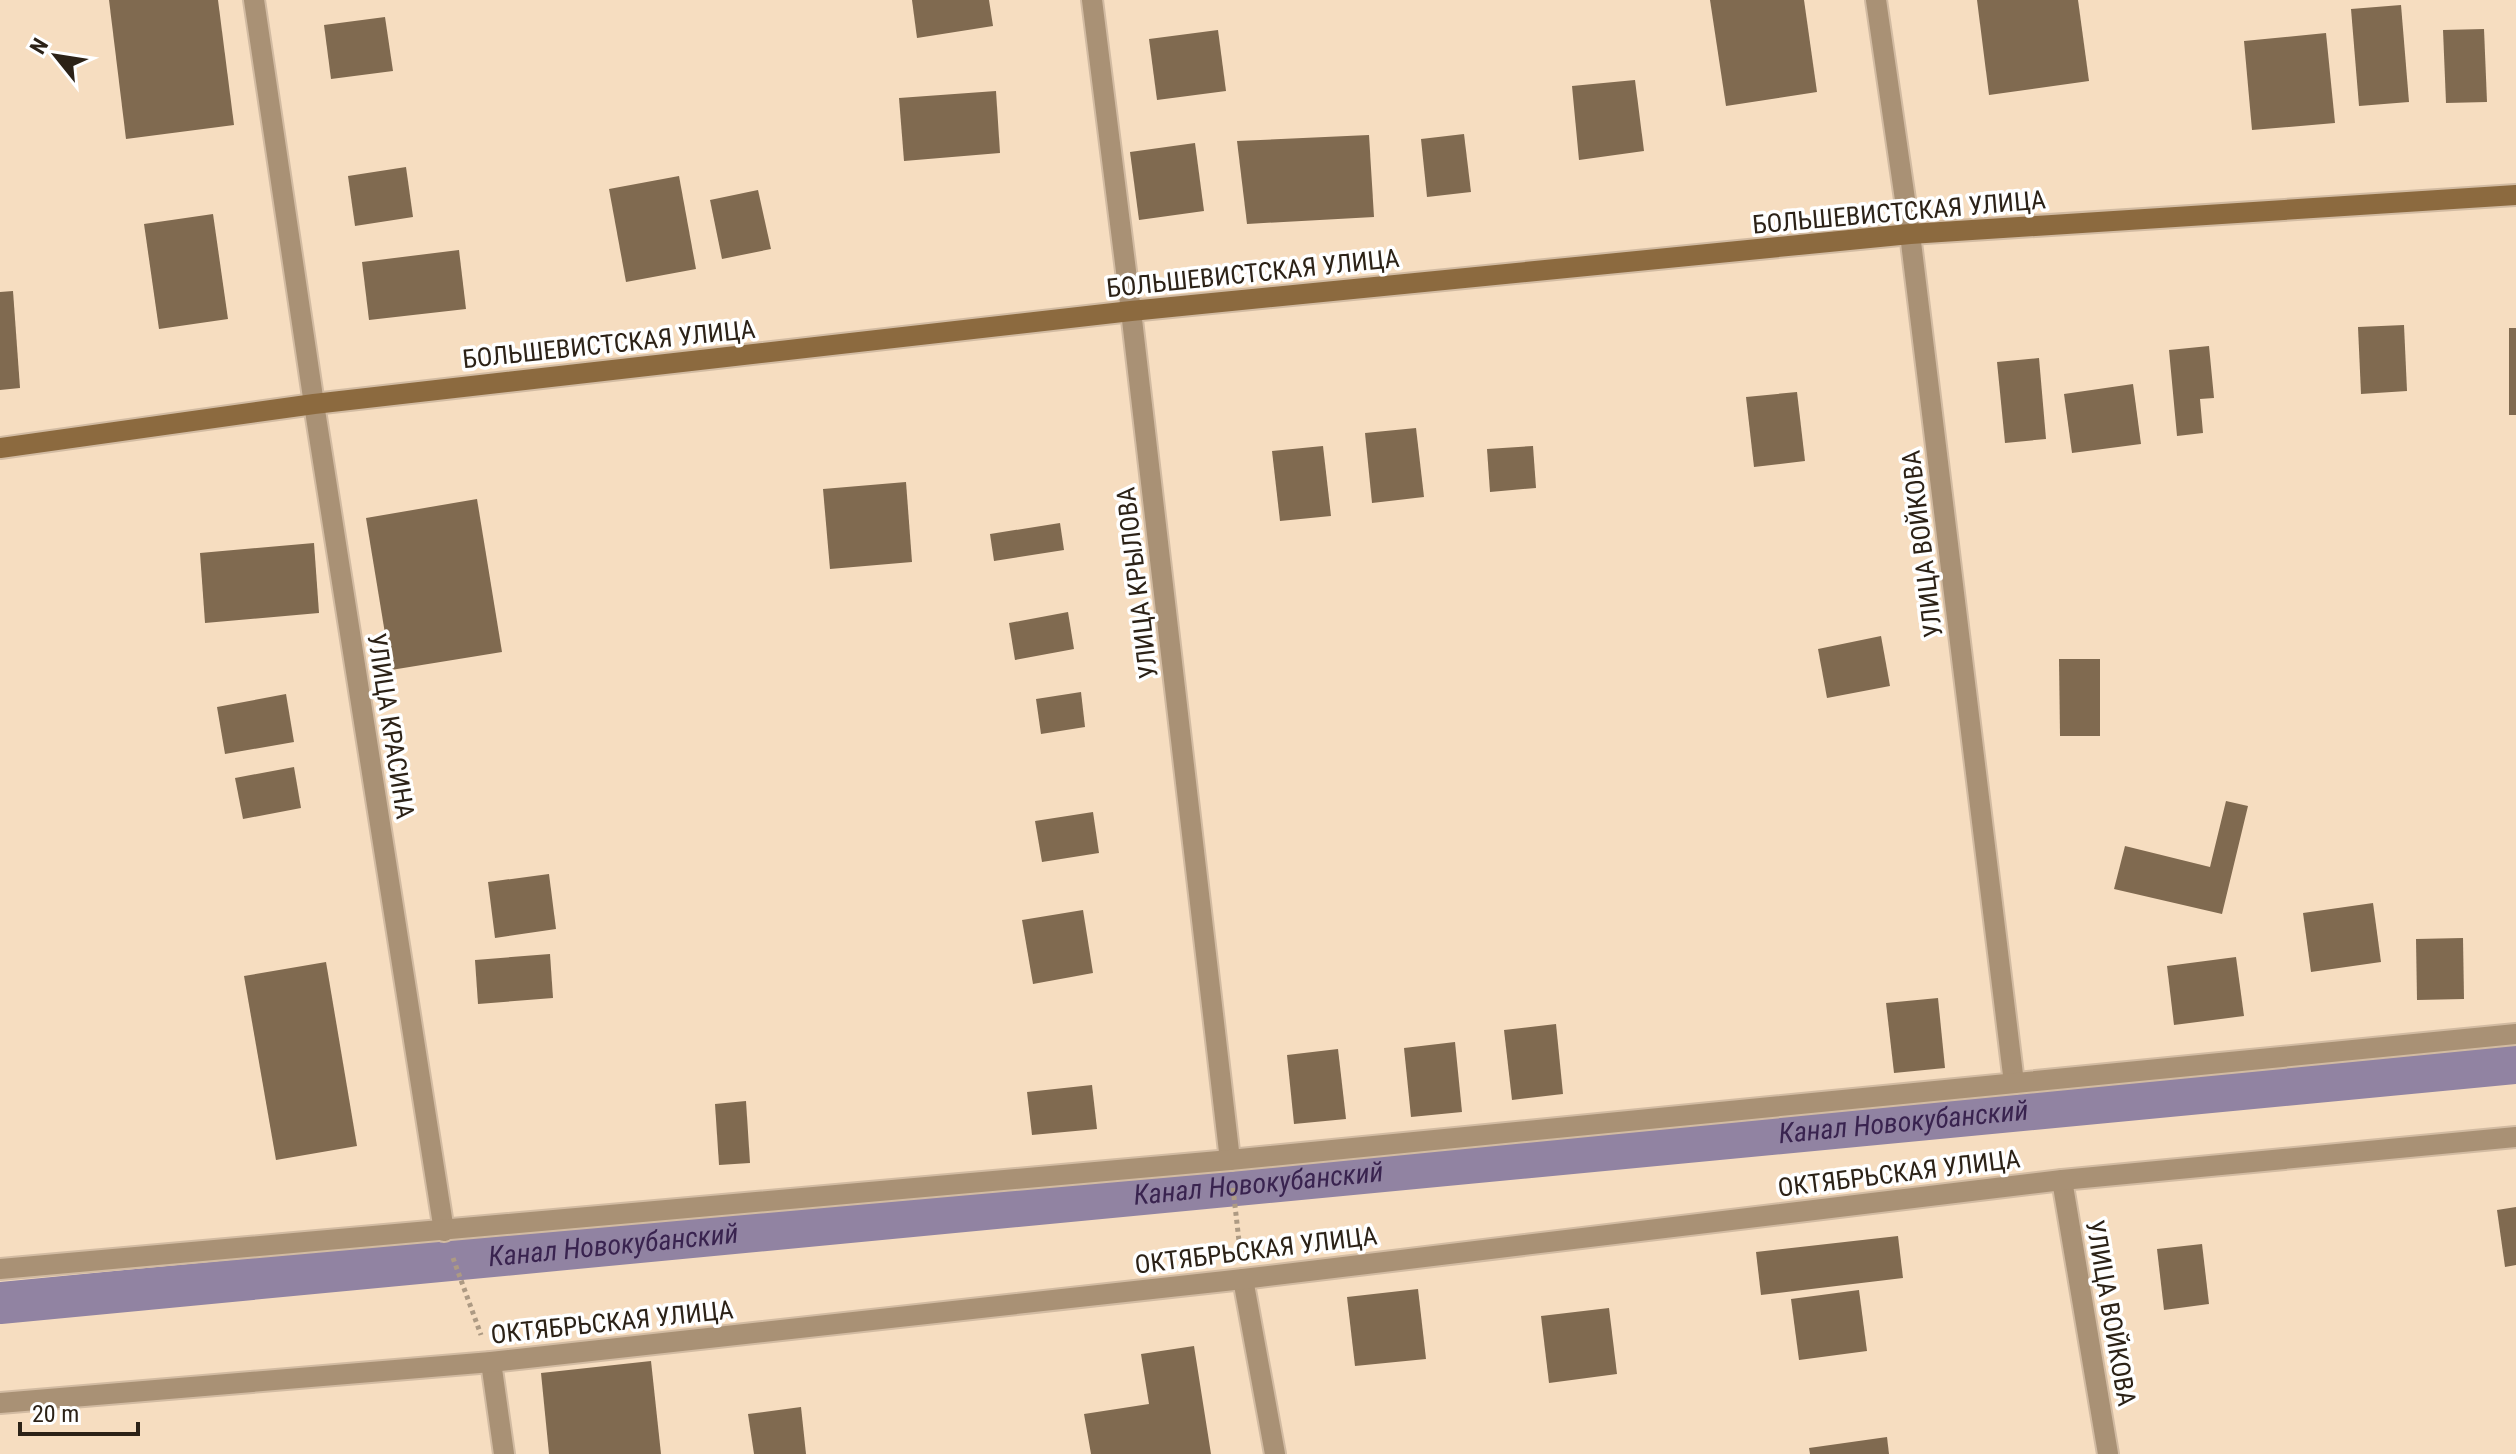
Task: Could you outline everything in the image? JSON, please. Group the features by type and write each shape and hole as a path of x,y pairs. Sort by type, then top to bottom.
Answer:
{"street":[{"name":"УЛИЦА КРАСИНА","path":"254,0 444,1231"},
{"name":"УЛИЦА КРЫЛОВА","path":"1092,0 1230,1160"},
{"name":"УЛИЦА ВОЙКОВА","path":"1876,0 1910,234 2014,1083"},
{"name":"БОЛЬШЕВИСТСКАЯ УЛИЦА","path":"0,448 314,404 1131,311 1910,234 2516,195"},
{"path":"0,1269 1230,1160 2516,1034"},
{"name":"ОКТЯБРЬСКАЯ УЛИЦА","path":"0,1403 491,1362 1243,1279 2062,1180 2516,1137"},
{"name":"УЛИЦА ВОЙКОВА","path":"2062,1180 2108,1454"},
{"path":"1243,1279 1275,1454"},
{"path":"491,1362 504,1454"}],"path":[{"path":"1230,1160 1243,1279"},
{"path":"444,1231 491,1362"}],"building":[{"path":"109,0 218,0 234,125 126,139"},
{"path":"912,0 989,0 993,26 917,38"},
{"path":"1710,0 1804,0 1817,92 1726,106"},
{"path":"1977,0 2078,0 2089,81 1989,95"},
{"path":"2401,5 2409,102 2359,106 2351,9"},
{"path":"385,17 393,71 331,79 324,25"},
{"path":"2484,29 2487,102 2446,103 2443,30"},
{"path":"1218,30 1226,91 1157,100 1149,39"},
{"path":"2326,33 2335,123 2252,130 2244,41"},
{"path":"1635,80 1644,151 1579,160 1572,86"},
{"path":"996,91 1000,153 904,161 899,98"},
{"path":"1464,134 1471,192 1427,197 1421,139"},
{"path":"1369,135 1374,217 1247,224 1237,141"},
{"path":"1195,143 1204,211 1139,220 1130,152"},
{"path":"406,167 413,217 355,226 348,176"},
{"path":"679,176 696,269 626,282 609,189"},
{"path":"758,190 771,249 722,259 710,200"},
{"path":"213,214 228,319 159,329 144,224"},
{"path":"459,250 466,309 369,320 362,262"},
{"path":"13,291 20,388 0,390 0,292"},
{"path":"2404,325 2407,391 2361,394 2358,327"},
{"path":"2509,328 2516,328 2516,415 2509,415"},
{"path":"2209,346 2214,398 2200,399 2203,433 2177,436 2169,350"},
{"path":"2039,358 2046,439 2005,443 1997,362"},
{"path":"2133,384 2141,444 2072,453 2064,394"},
{"path":"1797,392 1805,461 1754,467 1746,397"},
{"path":"1416,428 1424,497 1372,503 1365,433"},
{"path":"1323,446 1331,516 1280,521 1272,451"},
{"path":"1533,446 1536,488 1490,492 1487,449"},
{"path":"906,482 912,562 830,569 823,489"},
{"path":"477,499 502,652 391,670 366,518"},
{"path":"1060,523 1064,550 994,561 990,534"},
{"path":"314,543 319,613 205,623 200,553"},
{"path":"1068,612 1074,649 1015,660 1009,623"},
{"path":"1881,636 1890,686 1827,698 1818,649"},
{"path":"2059,659 2100,659 2100,736 2060,736"},
{"path":"1081,692 1085,727 1041,734 1036,699"},
{"path":"286,694 294,742 225,754 217,707"},
{"path":"294,767 301,808 243,819 235,778"},
{"path":"2226,801 2248,806 2222,914 2114,889 2125,846 2210,867"},
{"path":"1093,812 1099,853 1042,862 1035,821"},
{"path":"549,874 556,929 495,938 488,882"},
{"path":"2373,903 2381,962 2311,972 2303,913"},
{"path":"1083,910 1093,973 1033,984 1022,920"},
{"path":"2463,938 2464,999 2417,1000 2416,939"},
{"path":"550,954 553,998 478,1004 475,960"},
{"path":"2236,957 2244,1016 2174,1025 2167,966"},
{"path":"326,962 357,1146 276,1160 244,976"},
{"path":"1938,998 1945,1068 1894,1073 1886,1003"},
{"path":"1556,1024 1563,1094 1512,1100 1504,1030"},
{"path":"1455,1042 1462,1112 1411,1117 1404,1048"},
{"path":"1338,1049 1346,1119 1294,1124 1287,1055"},
{"path":"1092,1085 1097,1129 1032,1135 1027,1092"},
{"path":"746,1101 750,1163 719,1165 715,1104"},
{"path":"2516,1207 2516,1265 2505,1267 2497,1210"},
{"path":"1898,1236 1903,1278 1761,1295 1756,1252"},
{"path":"2202,1244 2209,1304 2164,1310 2157,1249"},
{"path":"1418,1289 1426,1359 1355,1366 1347,1297"},
{"path":"1859,1290 1867,1351 1799,1360 1791,1299"},
{"path":"1609,1308 1617,1374 1549,1383 1541,1316"},
{"path":"1194,1346 1211,1454 1091,1454 1084,1414 1149,1404 1141,1354"},
{"path":"651,1361 661,1454 549,1454 541,1373"},
{"path":"801,1407 806,1454 754,1454 748,1414"},
{"path":"1887,1437 1889,1454 1810,1454 1809,1448"}],"waterway":[{"name":"Канал Новокубанский","path":"0,1303 2516,1063"}]}
